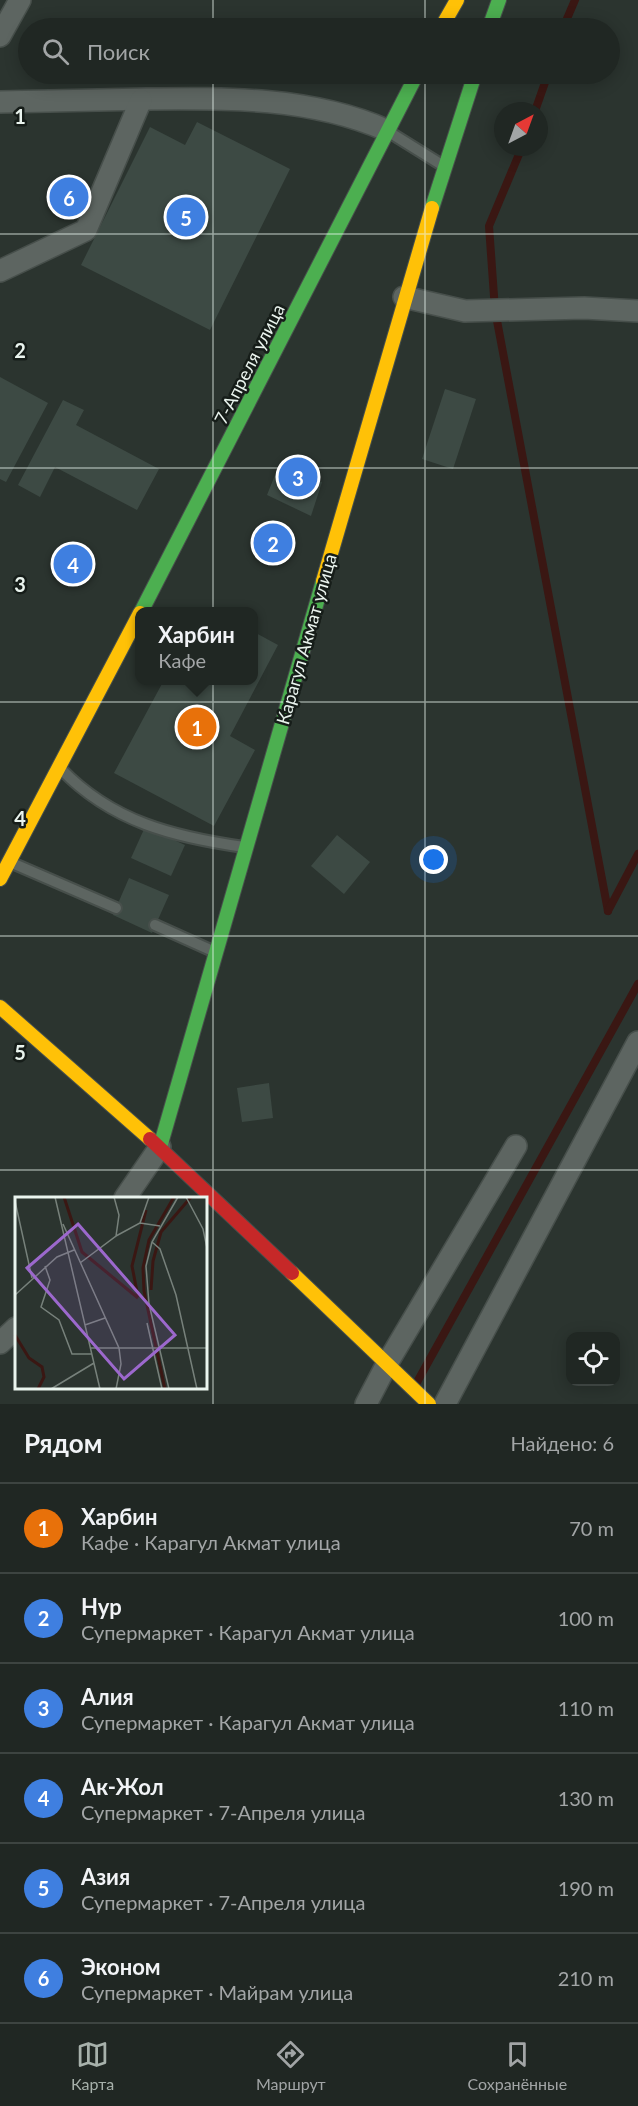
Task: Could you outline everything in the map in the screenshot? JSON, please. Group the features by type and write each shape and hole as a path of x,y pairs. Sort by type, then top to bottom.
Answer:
{"street":[{"path":"0,36 20,0"},
{"path":"447,18 457,0"},
{"path":"493,18 499,0"},
{"name":"7-Апреля улица","path":"143,607 411,84"},
{"name":"Карагул Акмат улица","path":"126,1197 160,1147 405,297 472,84"},
{"path":"0,271 86,230 141,100"},
{"path":"0,102 141,100 279,102 357,118 386,130"},
{"path":"405,297 465,311 584,308 638,311"},
{"name":"7-Апреля улица","path":"0,879 135,622"},
{"path":"0,1007 160,1147 433,1403 638,1042"},
{"path":"366,1404 394,1368 516,1146"},
{"path":"0,1344 15,1329"}],"lane":[{"path":"386,130 445,167"},
{"path":"59,767 81,790 110,809 188,839 246,848"},
{"path":"9,862 116,908"},
{"path":"155,925 216,952"}],"building":[{"path":"197,122 290,169 210,330 81,265 150,127 185,145"},
{"path":"0,377 48,403 6,482 0,479"},
{"path":"445,389 476,399 453,469 422,459"},
{"path":"63,400 84,410 76,425 159,469 137,510 55,467 40,497 18,485"},
{"path":"279,465 322,482 311,516 267,495"},
{"path":"258,634 278,645 258,683"},
{"path":"161,685 257,685 230,736 255,750 214,826 114,773"},
{"path":"145,827 185,845 171,876 131,858"},
{"path":"337,835 370,862 344,894 311,866"},
{"path":"129,878 169,895 152,933 113,915"},
{"path":"269,1083 273,1118 242,1122 237,1088"}],"waterway":[{"path":"567,18 575,0"},
{"path":"538,102 544,84"},
{"path":"518,156 489,226 495,310 608,911"},
{"path":"608,911 638,854"},
{"path":"416,1384 638,984"}],"traffic: fast":[{"path":"493,18 499,0"},
{"path":"144,607 412,84"},
{"path":"432,208 472,84"},
{"path":"160,1147 323,581"}],"traffic: slow":[{"path":"447,18 457,0"},
{"path":"323,581 432,208"},
{"path":"0,879 135,622"},
{"path":"0,1007 150,1139"},
{"path":"292,1273 429,1404"}],"traffic: jam":[{"path":"150,1139 292,1273"}],"place":[{"name":"Эконом","path":"69,197"},
{"name":"Азия","path":"186,217"},
{"name":"Алия","path":"298,477"},
{"name":"Нур","path":"273,543"},
{"name":"Ак-Жол","path":"73,564"},
{"name":"Харбин","path":"197,727"}]}
